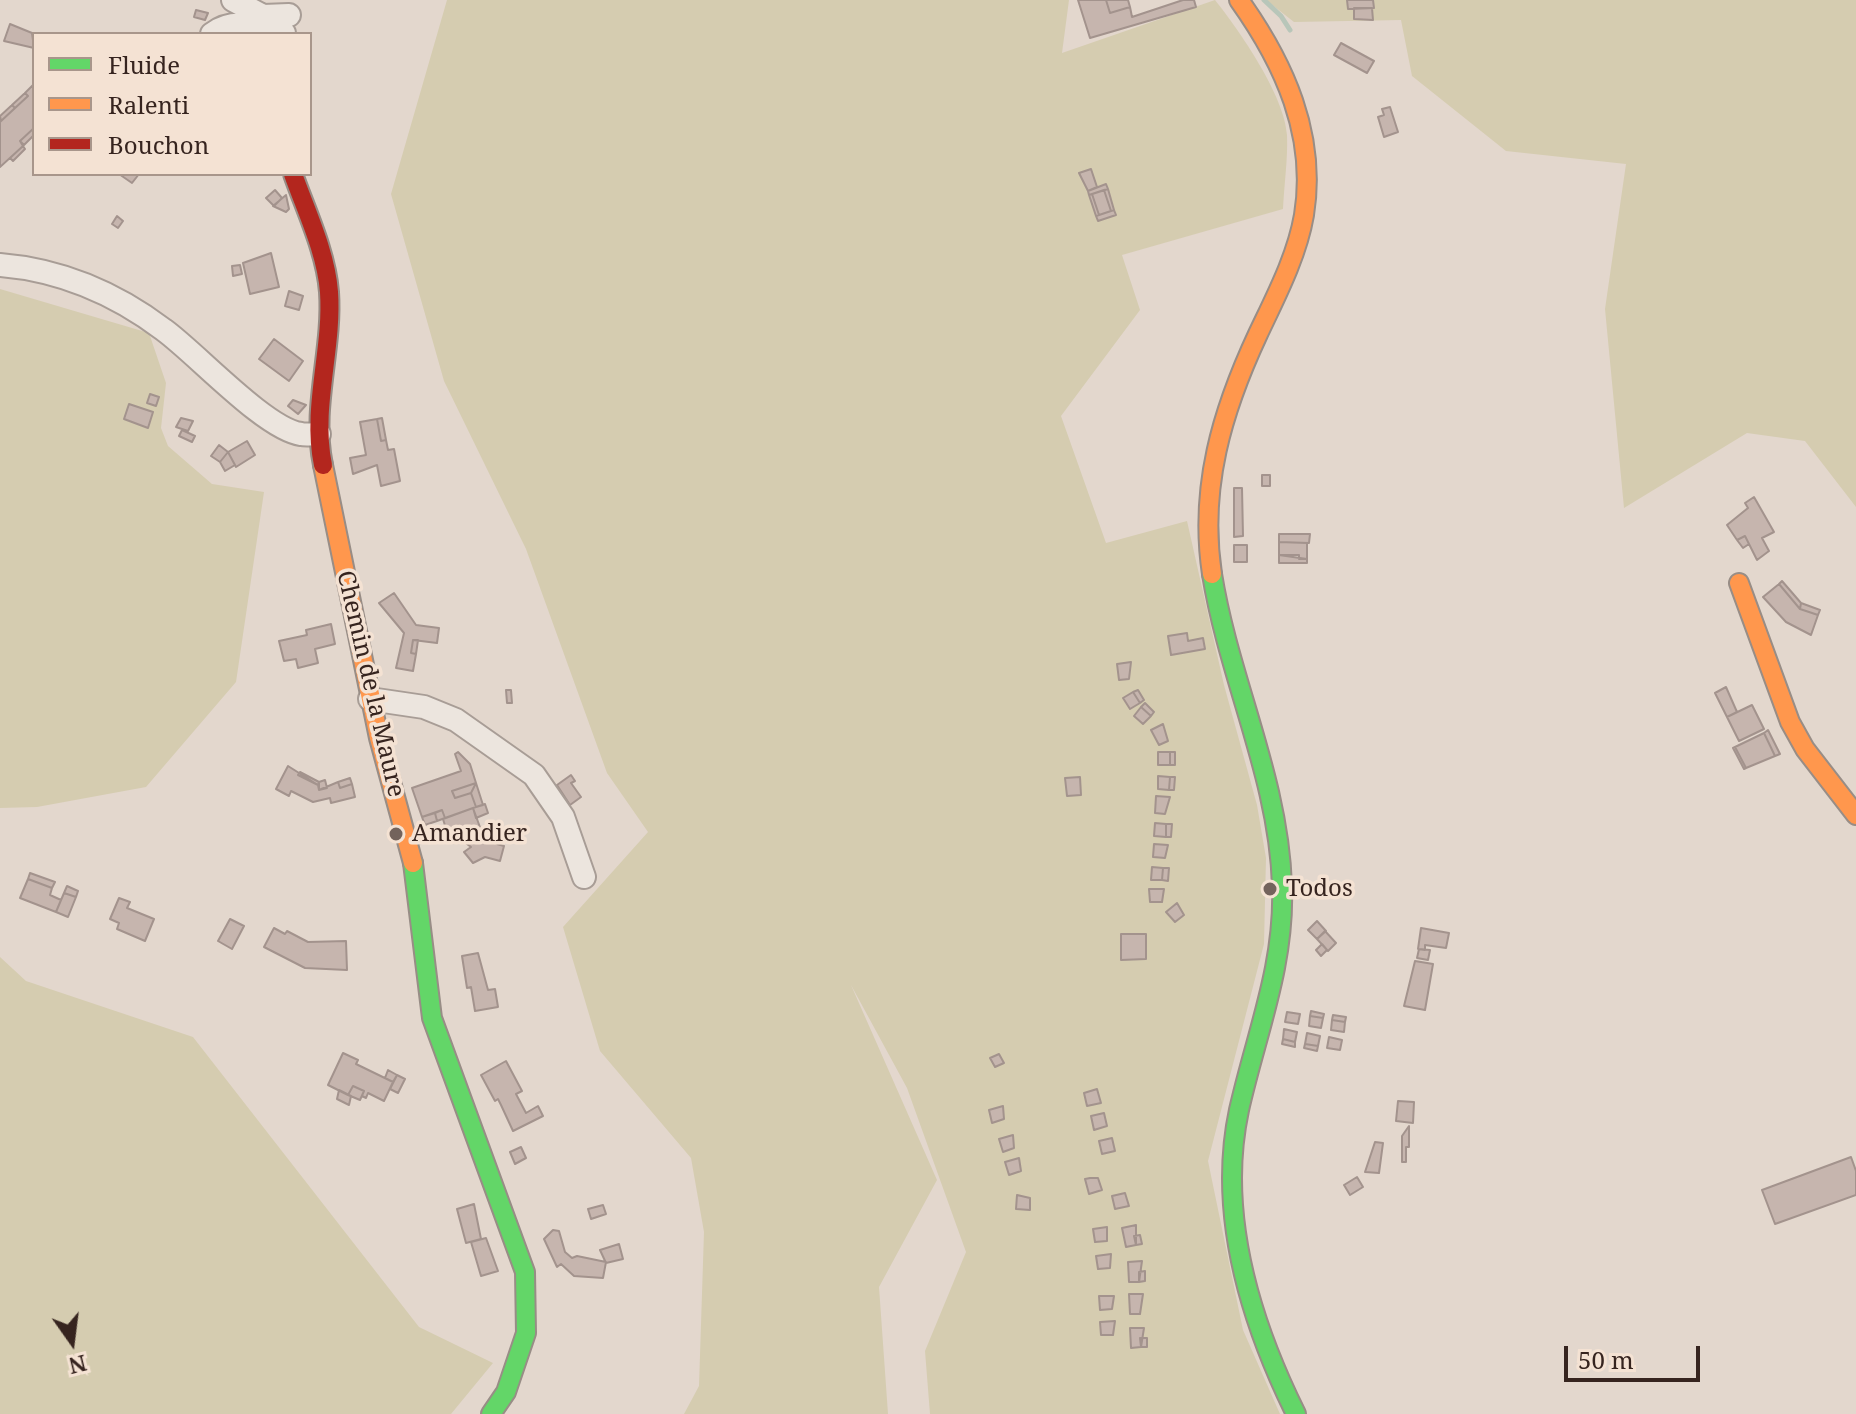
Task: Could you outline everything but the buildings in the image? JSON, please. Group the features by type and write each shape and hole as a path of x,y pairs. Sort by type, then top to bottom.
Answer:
{"street":[{"path":"233,0 263,16 288,20"},
{"path":"1239,0 1269,40 1291,90 1308,172 1307,201 1296,248 1228,396 1209,483 1211,560 1217,602 1272,800 1281,857 1282,898 1275,976 1242,1094 1233,1178 1245,1267 1266,1348 1296,1414"},
{"path":"215,32 225,25 288,20"},
{"name":"Chemin de la Maure","path":"294,176 324,264 329,293 319,434 370,699 415,868 432,1018 525,1272 526,1333 506,1392 491,1414"},
{"path":"0,265 40,268 76,279 163,329 271,420 299,435 319,434"},
{"path":"1739,583 1790,722 1805,749 1856,815"},
{"path":"370,699 424,707 456,720 534,775 563,817 584,877"}],"shaded area":[{"path":"447,0 1069,0 1062,53 1215,0 1259,64 1278,102 1287,135 1283,209 1122,255 1140,310 1061,416 1106,543 1187,521 1224,685 1257,805 1266,858 1264,944 1208,1161 1243,1330 1280,1414 930,1414 925,1351 966,1252 907,1088 851,985 937,1180 879,1287 888,1414 684,1414 699,1386 704,1232 691,1158 600,1051 563,927 648,832 607,773 526,549 444,381 391,194"},
{"path":"1266,0 1856,0 1856,507 1805,441 1747,433 1624,508 1605,309 1626,164 1506,151 1412,76 1401,20 1294,22"},
{"path":"0,289 149,333 166,383 161,428 168,446 212,484 264,492 236,682 146,787 37,807 0,808"},
{"path":"0,957 26,981 193,1037 419,1327 493,1363 451,1414 0,1414"}],"waterway":[{"path":"1264,0 1290,30"}],"traffic: fast":[{"path":"1212,574 1272,807 1282,886 1279,944 1268,1000 1239,1110 1233,1149 1232,1188 1242,1266 1252,1305 1296,1414"},
{"path":"413,863 432,1018 525,1272 526,1333 506,1392 491,1414"}],"traffic: slow":[{"path":"1212,574 1209,542 1211,481 1224,421 1245,363 1296,246 1307,185 1306,157 1293,101 1270,49 1239,0"},
{"path":"323,465 379,738 413,863"},
{"path":"1739,583 1790,722 1805,749 1856,815"}],"traffic: jam":[{"path":"294,176 320,247 329,292 319,422 323,465"}],"place":[{"name":"Amandier","path":"396,834"},
{"name":"Todos","path":"1270,889"}]}
